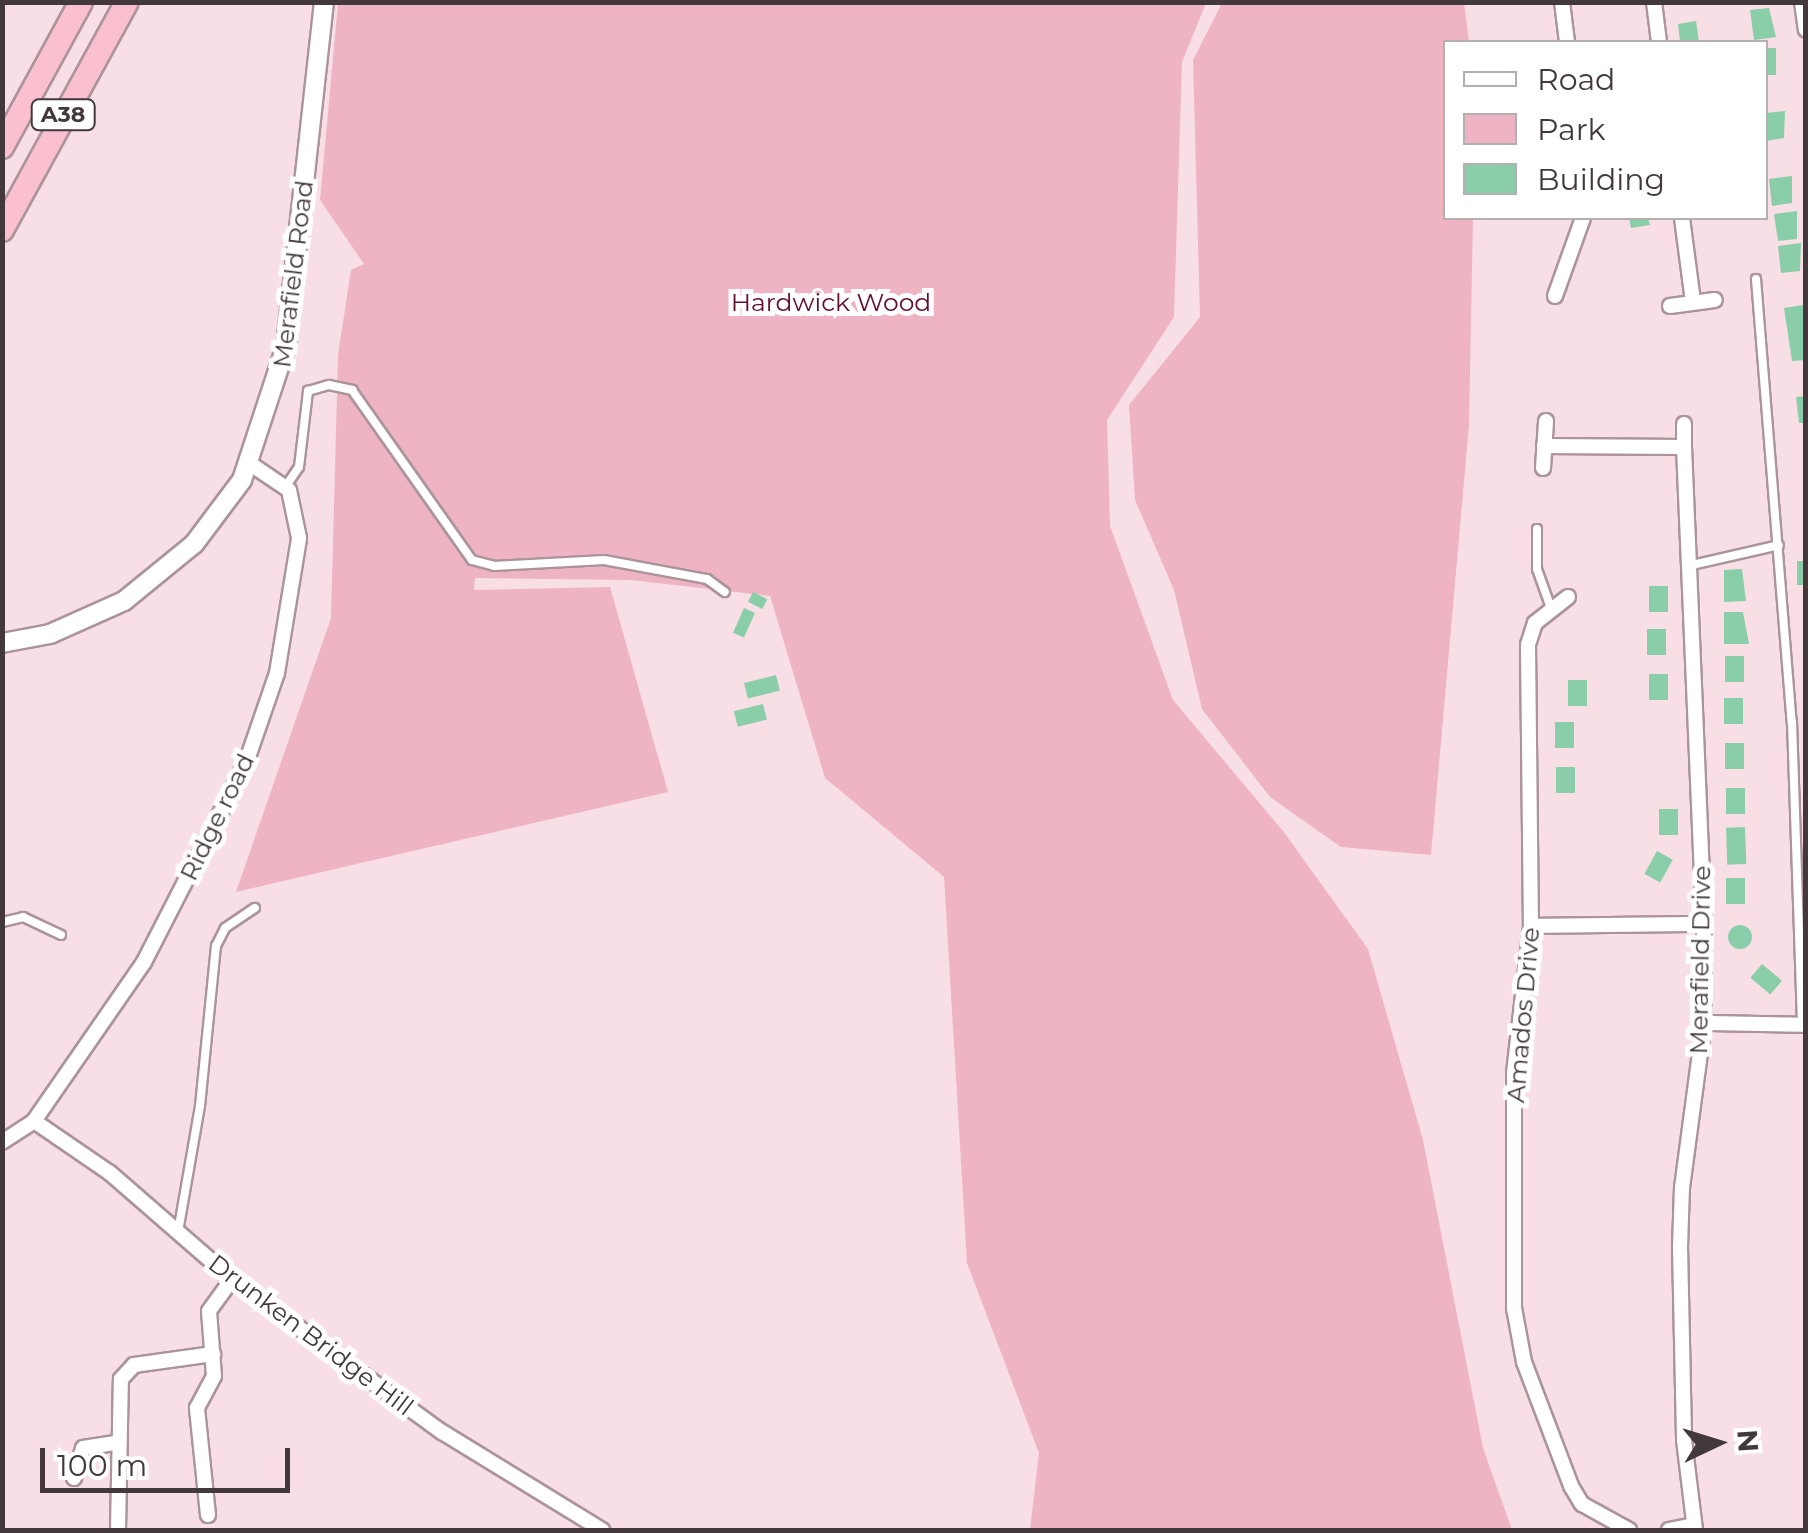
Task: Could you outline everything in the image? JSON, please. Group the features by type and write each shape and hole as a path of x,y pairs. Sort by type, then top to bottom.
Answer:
{"highway":[{"name":"A38","path":"2,147 81,2"},
{"name":"A38","path":"2,230 127,2"}],"street":[{"name":"Merafield Road","path":"2,642 83,622 164,573 219,514 249,462 286,346 324,2"},
{"path":"1562,2 1568,40"},
{"path":"1654,2 1659,40"},
{"path":"1802,2 1806,30"},
{"path":"1555,296 1582,220"},
{"path":"1682,220 1693,301"},
{"path":"1670,306 1715,300"},
{"path":"1544,468 1546,422"},
{"name":"Merafield Drive","path":"1684,424 1704,924 1704,1023 1682,1187 1684,1440 1694,1528"},
{"path":"1544,446 1684,448"},
{"path":"249,462 286,486"},
{"name":"Ridge road","path":"2,1142 34,1121 144,962 246,763 277,673 294,592 298,520 286,486"},
{"name":"Amados Drive","path":"1568,597 1536,623 1528,645 1532,926 1514,1073 1514,1308 1524,1362 1572,1486 1582,1504 1629,1530"},
{"path":"1532,926 1704,924"},
{"path":"1704,1023 1804,1025"},
{"name":"Drunken Bridge Hill","path":"34,1121 110,1173 232,1280 442,1432 602,1530"},
{"path":"208,1515 196,1408 214,1376 210,1311 232,1280"},
{"path":"118,1530 118,1389 126,1371 213,1354"},
{"path":"74,1478 82,1448 120,1442"},
{"path":"1670,1530 1694,1528"}],"lane":[{"path":"1756,279 1779,545 1804,1025"},
{"path":"286,486 299,467 308,392 329,385 352,390 472,560 494,566 604,560 707,579 725,592"},
{"path":"1536,529 1537,569 1551,608"},
{"path":"1692,565 1779,545"},
{"path":"178,1232 200,1106 216,946 225,928 255,908"},
{"path":"2,922 23,917 61,935"}],"green space":[{"name":"Hardwick Wood","path":"338,3 1206,3 1182,62 1174,317 1107,420 1110,526 1173,700 1283,831 1368,949 1423,1140 1483,1448 1512,1530 1030,1530 1039,1453 967,1263 944,877 825,778 770,596 631,580 475,578 474,590 610,587 668,792 236,892 331,618 338,355 351,270 364,264 320,200"},
{"path":"1222,3 1464,3 1469,40 1443,40 1443,220 1473,220 1469,425 1431,855 1341,847 1270,797 1202,709 1174,590 1135,500 1129,405 1200,317 1193,60"}],"building":[{"path":"1769,8 1776,37 1754,40 1750,10"},
{"path":"1696,21 1699,40 1680,40 1678,24"},
{"path":"1768,48 1776,48 1776,75 1768,75"},
{"path":"1785,111 1784,138 1768,141 1768,113"},
{"path":"1792,176 1792,203 1772,206 1769,179"},
{"path":"1797,211 1797,239 1778,241 1774,214"},
{"path":"1629,220 1649,220 1650,225 1631,228"},
{"path":"1801,243 1800,271 1781,273 1778,246"},
{"path":"1803,305 1806,360 1792,361 1784,308"},
{"path":"1806,396 1806,423 1799,423 1796,397"},
{"path":"1797,561 1806,561 1806,585 1797,585"},
{"path":"1742,569 1746,601 1724,602 1724,570"},
{"path":"1649,586 1668,586 1668,612 1649,612"},
{"path":"753,592 767,599 762,609 748,602"},
{"path":"744,608 755,613 744,638 733,633"},
{"path":"1724,612 1743,612 1749,644 1724,644"},
{"path":"1647,629 1666,629 1666,655 1647,655"},
{"path":"1725,656 1744,656 1744,682 1725,682"},
{"path":"1649,674 1668,674 1668,700 1649,700"},
{"path":"776,675 780,691 748,699 744,683"},
{"path":"1568,680 1587,680 1587,706 1568,706"},
{"path":"1724,698 1743,698 1743,724 1724,724"},
{"path":"763,704 767,720 738,727 734,711"},
{"path":"1555,722 1574,722 1574,748 1555,748"},
{"path":"1725,743 1744,743 1744,769 1725,769"},
{"path":"1556,767 1575,767 1575,793 1556,793"},
{"path":"1726,788 1745,788 1745,814 1726,814"},
{"path":"1659,809 1678,809 1678,835 1659,835"},
{"path":"1745,827 1746,864 1727,865 1726,828"},
{"path":"1657,851 1673,860 1660,882 1644,874"},
{"path":"1726,878 1745,878 1745,904 1726,904"},
{"path":"1735,925 1745,925 1752,937 1745,949 1735,949 1728,942 1728,932"},
{"path":"1762,964 1782,981 1770,995 1750,978"}]}
